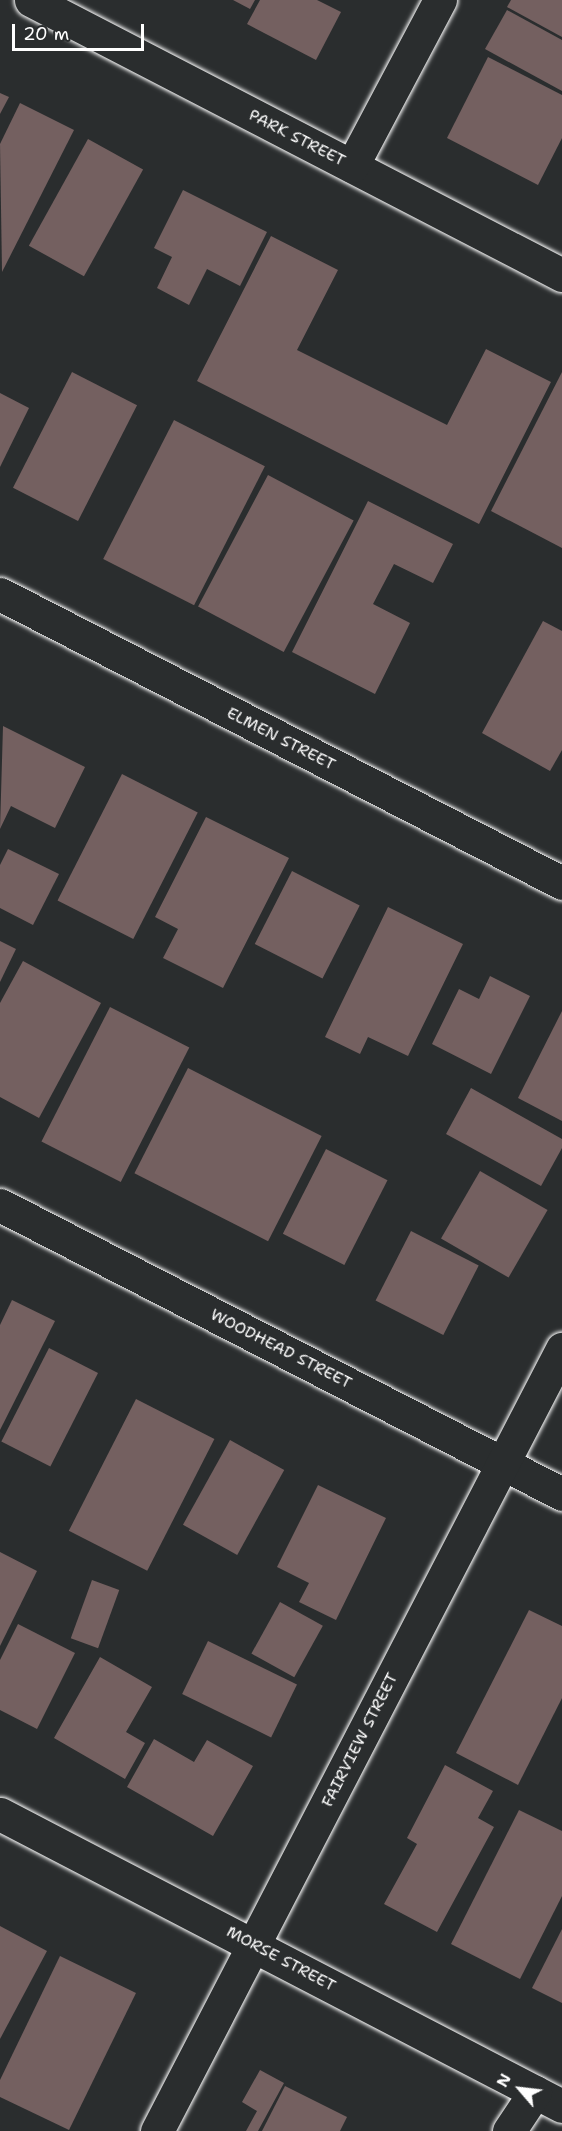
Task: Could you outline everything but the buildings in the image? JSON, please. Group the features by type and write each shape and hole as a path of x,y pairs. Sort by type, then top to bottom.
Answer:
{"street":[{"name":"PARK STREET","path":"32,0 562,275"},
{"path":"352,166 440,0"},
{"name":"ELMEN STREET","path":"0,594 562,883"},
{"name":"WOODHEAD STREET","path":"0,1204 562,1494"},
{"name":"FAIRVIEW STREET","path":"157,2131 562,1349"},
{"name":"MORSE STREET","path":"0,1814 549,2099"},
{"path":"509,2131 549,2099"}]}
